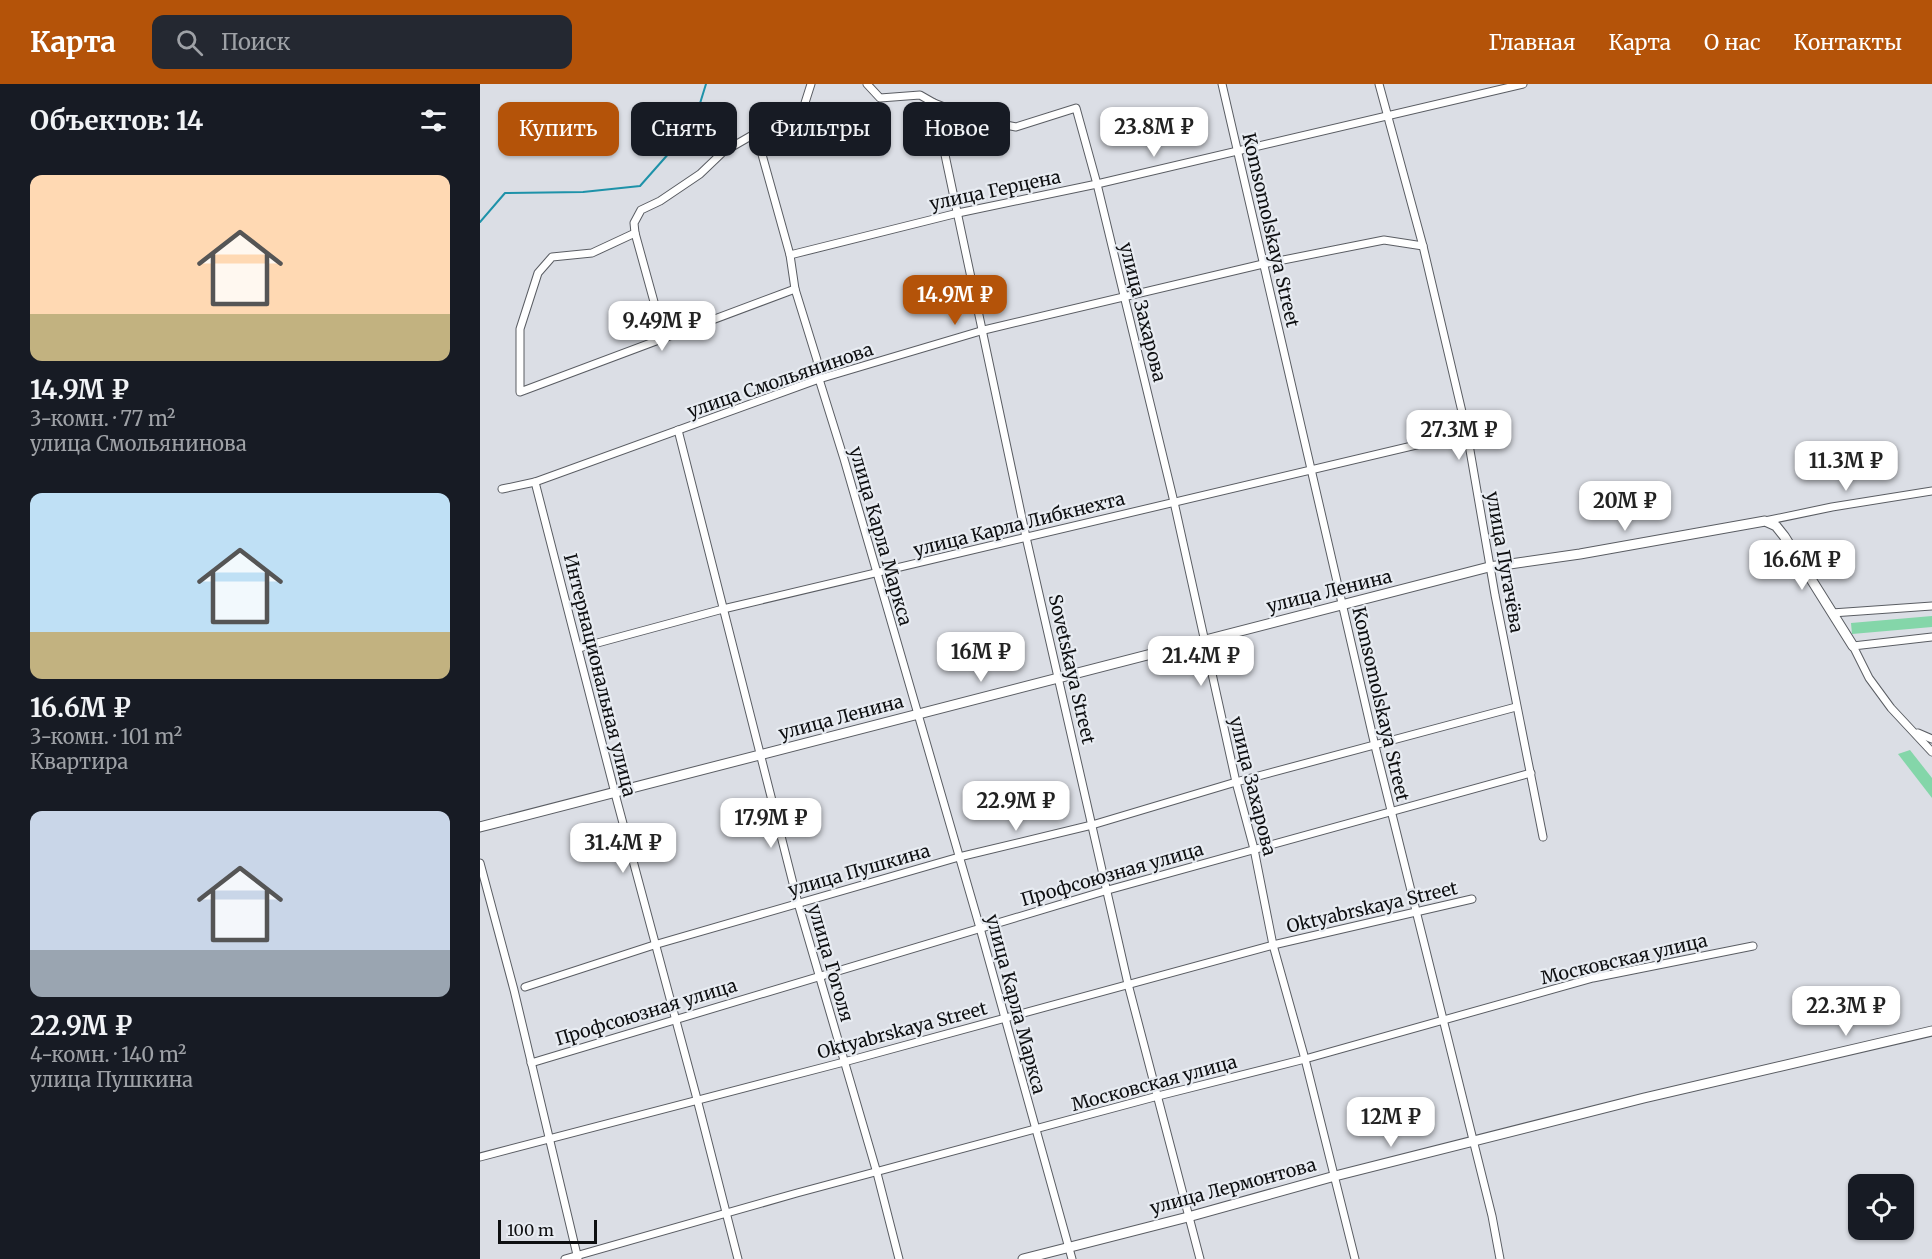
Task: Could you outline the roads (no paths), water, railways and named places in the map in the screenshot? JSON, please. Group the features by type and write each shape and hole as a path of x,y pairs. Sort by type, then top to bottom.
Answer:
{"street":[{"path":"805,102 811,84"},
{"path":"867,84 879,98 920,95 932,102"},
{"name":"Komsomolskaya Street","path":"1222,84 1375,746 1492,1216 1500,1259"},
{"name":"улица Пугачёва","path":"1379,84 1423,246 1467,433 1516,706 1543,837"},
{"name":"улица Герцена","path":"790,255 958,213 1097,184 1523,84"},
{"name":"улица Захарова","path":"1010,126 1016,127 1076,108 1097,184 1174,502 1203,641 1254,849 1273,945 1305,1059 1356,1259"},
{"path":"664,338 634,223 641,210 660,201 700,174 723,152 749,137"},
{"name":"улица Карла Маркса","path":"762,156 790,255 795,289 817,360 819,379 980,928 1072,1259"},
{"name":"Sovetskaya Street","path":"946,156 1026,537 1128,984 1200,1259"},
{"path":"635,233 592,253 552,257 538,273 520,329 520,392 795,289"},
{"name":"улица Смольянинова","path":"502,489 535,482 819,379 984,330 1263,264 1384,240 1423,246"},
{"name":"улица Гоголя","path":"678,430 798,903 877,1173 899,1259"},
{"name":"улица Карла Либкнехта","path":"579,648 723,609 877,574 1311,468 1467,433"},
{"name":"Интернациональная улица","path":"535,482 614,792 738,1259"},
{"path":"1765,521 1832,507 1932,491"},
{"path":"1765,521 1776,526 1784,536 1853,646 1874,686 1932,752"},
{"name":"улица Ленина","path":"480,826 1490,567 1580,554 1765,521"},
{"path":"1832,613 1932,606"},
{"path":"1853,646 1932,638"},
{"name":"улица Пушкина","path":"525,987 654,945 959,857 1092,825 1236,782 1516,706"},
{"path":"1916,732 1932,739"},
{"name":"Профсоюзная улица","path":"531,1063 1108,890 1531,773"},
{"path":"480,863 577,1257"},
{"name":"Oktyabrskaya Street","path":"480,1157 844,1062 1273,945 1472,899"},
{"name":"Московская улица","path":"565,1259 1158,1096 1305,1059 1593,978 1753,946"},
{"name":"улица Лермонтова","path":"1023,1259 1188,1217 1335,1176 1644,1098 1932,1031"}],"waterway":[{"path":"480,222 505,193 583,192 640,186 693,126 706,84"}]}
